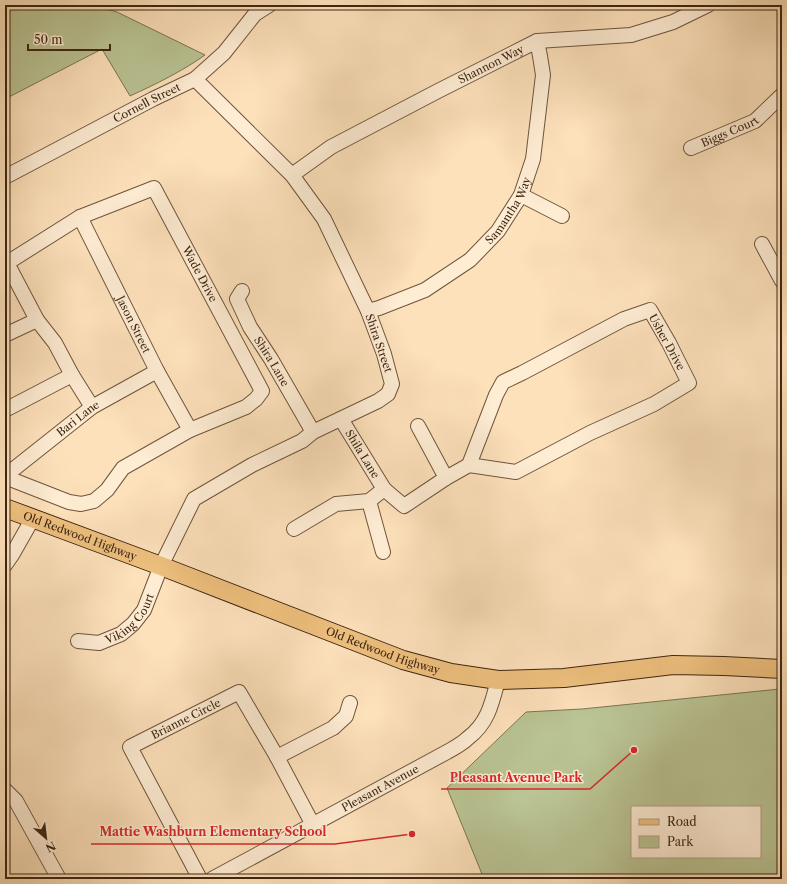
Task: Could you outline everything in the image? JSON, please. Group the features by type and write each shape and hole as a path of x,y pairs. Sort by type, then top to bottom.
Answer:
{"main road":[{"name":"Old Redwood Highway","path":"5,508 161,566 404,660 451,673 498,680 564,678 673,665 782,669"}],"street":[{"name":"Cornell Street","path":"5,177 153,99 195,79 224,53 255,14 269,5"},
{"name":"Shannon Way","path":"292,175 331,147 537,41 632,35 672,22 708,5"},
{"name":"Samantha Way","path":"368,311 425,290 470,260 498,231 521,195 533,159 543,75 537,41"},
{"name":"Shira Street","path":"161,566 194,499 252,465 302,441 313,432 378,401 388,394 392,384 384,354 368,311 324,219 292,175 195,79"},
{"name":"Biggs Court","path":"691,148 755,121 782,96"},
{"name":"Wade Drive","path":"5,477 69,502 81,504 94,501 107,490 123,468 190,430 246,407 256,399 262,390 154,188 80,217 7,263 37,320 55,344 92,407"},
{"path":"521,195 562,216"},
{"name":"Jason Street","path":"80,217 157,371 190,430"},
{"path":"762,244 782,281"},
{"name":"Shira Lane","path":"242,290 237,299 250,327 271,359 313,432"},
{"name":"Usher Drive","path":"650,310 669,342 689,383 654,404 590,433 516,472 469,465 496,395 503,382 529,370 624,319 650,310"},
{"path":"5,335 37,320"},
{"name":"Bari Lane","path":"5,477 92,407 157,371"},
{"path":"5,410 72,375"},
{"name":"Shila Lane","path":"341,419 384,489 404,506 446,478"},
{"path":"418,426 446,478 469,465"},
{"path":"294,529 336,504 369,501 384,489"},
{"path":"369,501 383,552"},
{"path":"5,565 33,518"},
{"name":"Viking Court","path":"78,641 99,643 121,634 133,624 144,610 161,566"},
{"name":"Pleasant Avenue","path":"212,879 447,752 469,738 481,726 491,707 498,680"},
{"name":"Brianne Circle","path":"200,879 130,747 239,692 277,757 313,825"},
{"path":"277,757 333,728 346,716 350,703"},
{"path":"5,790 16,800 58,879"}],"green space":[{"path":"5,5 92,5 117,12 205,55 178,72 130,96 102,49 5,99"},
{"path":"780,689 782,691 782,879 484,879 447,788 526,712 582,709"}],"place":[{"name":"Pleasant Avenue Park","path":"634,750"},
{"name":"Mattie Washburn Elementary School","path":"412,834"}]}
